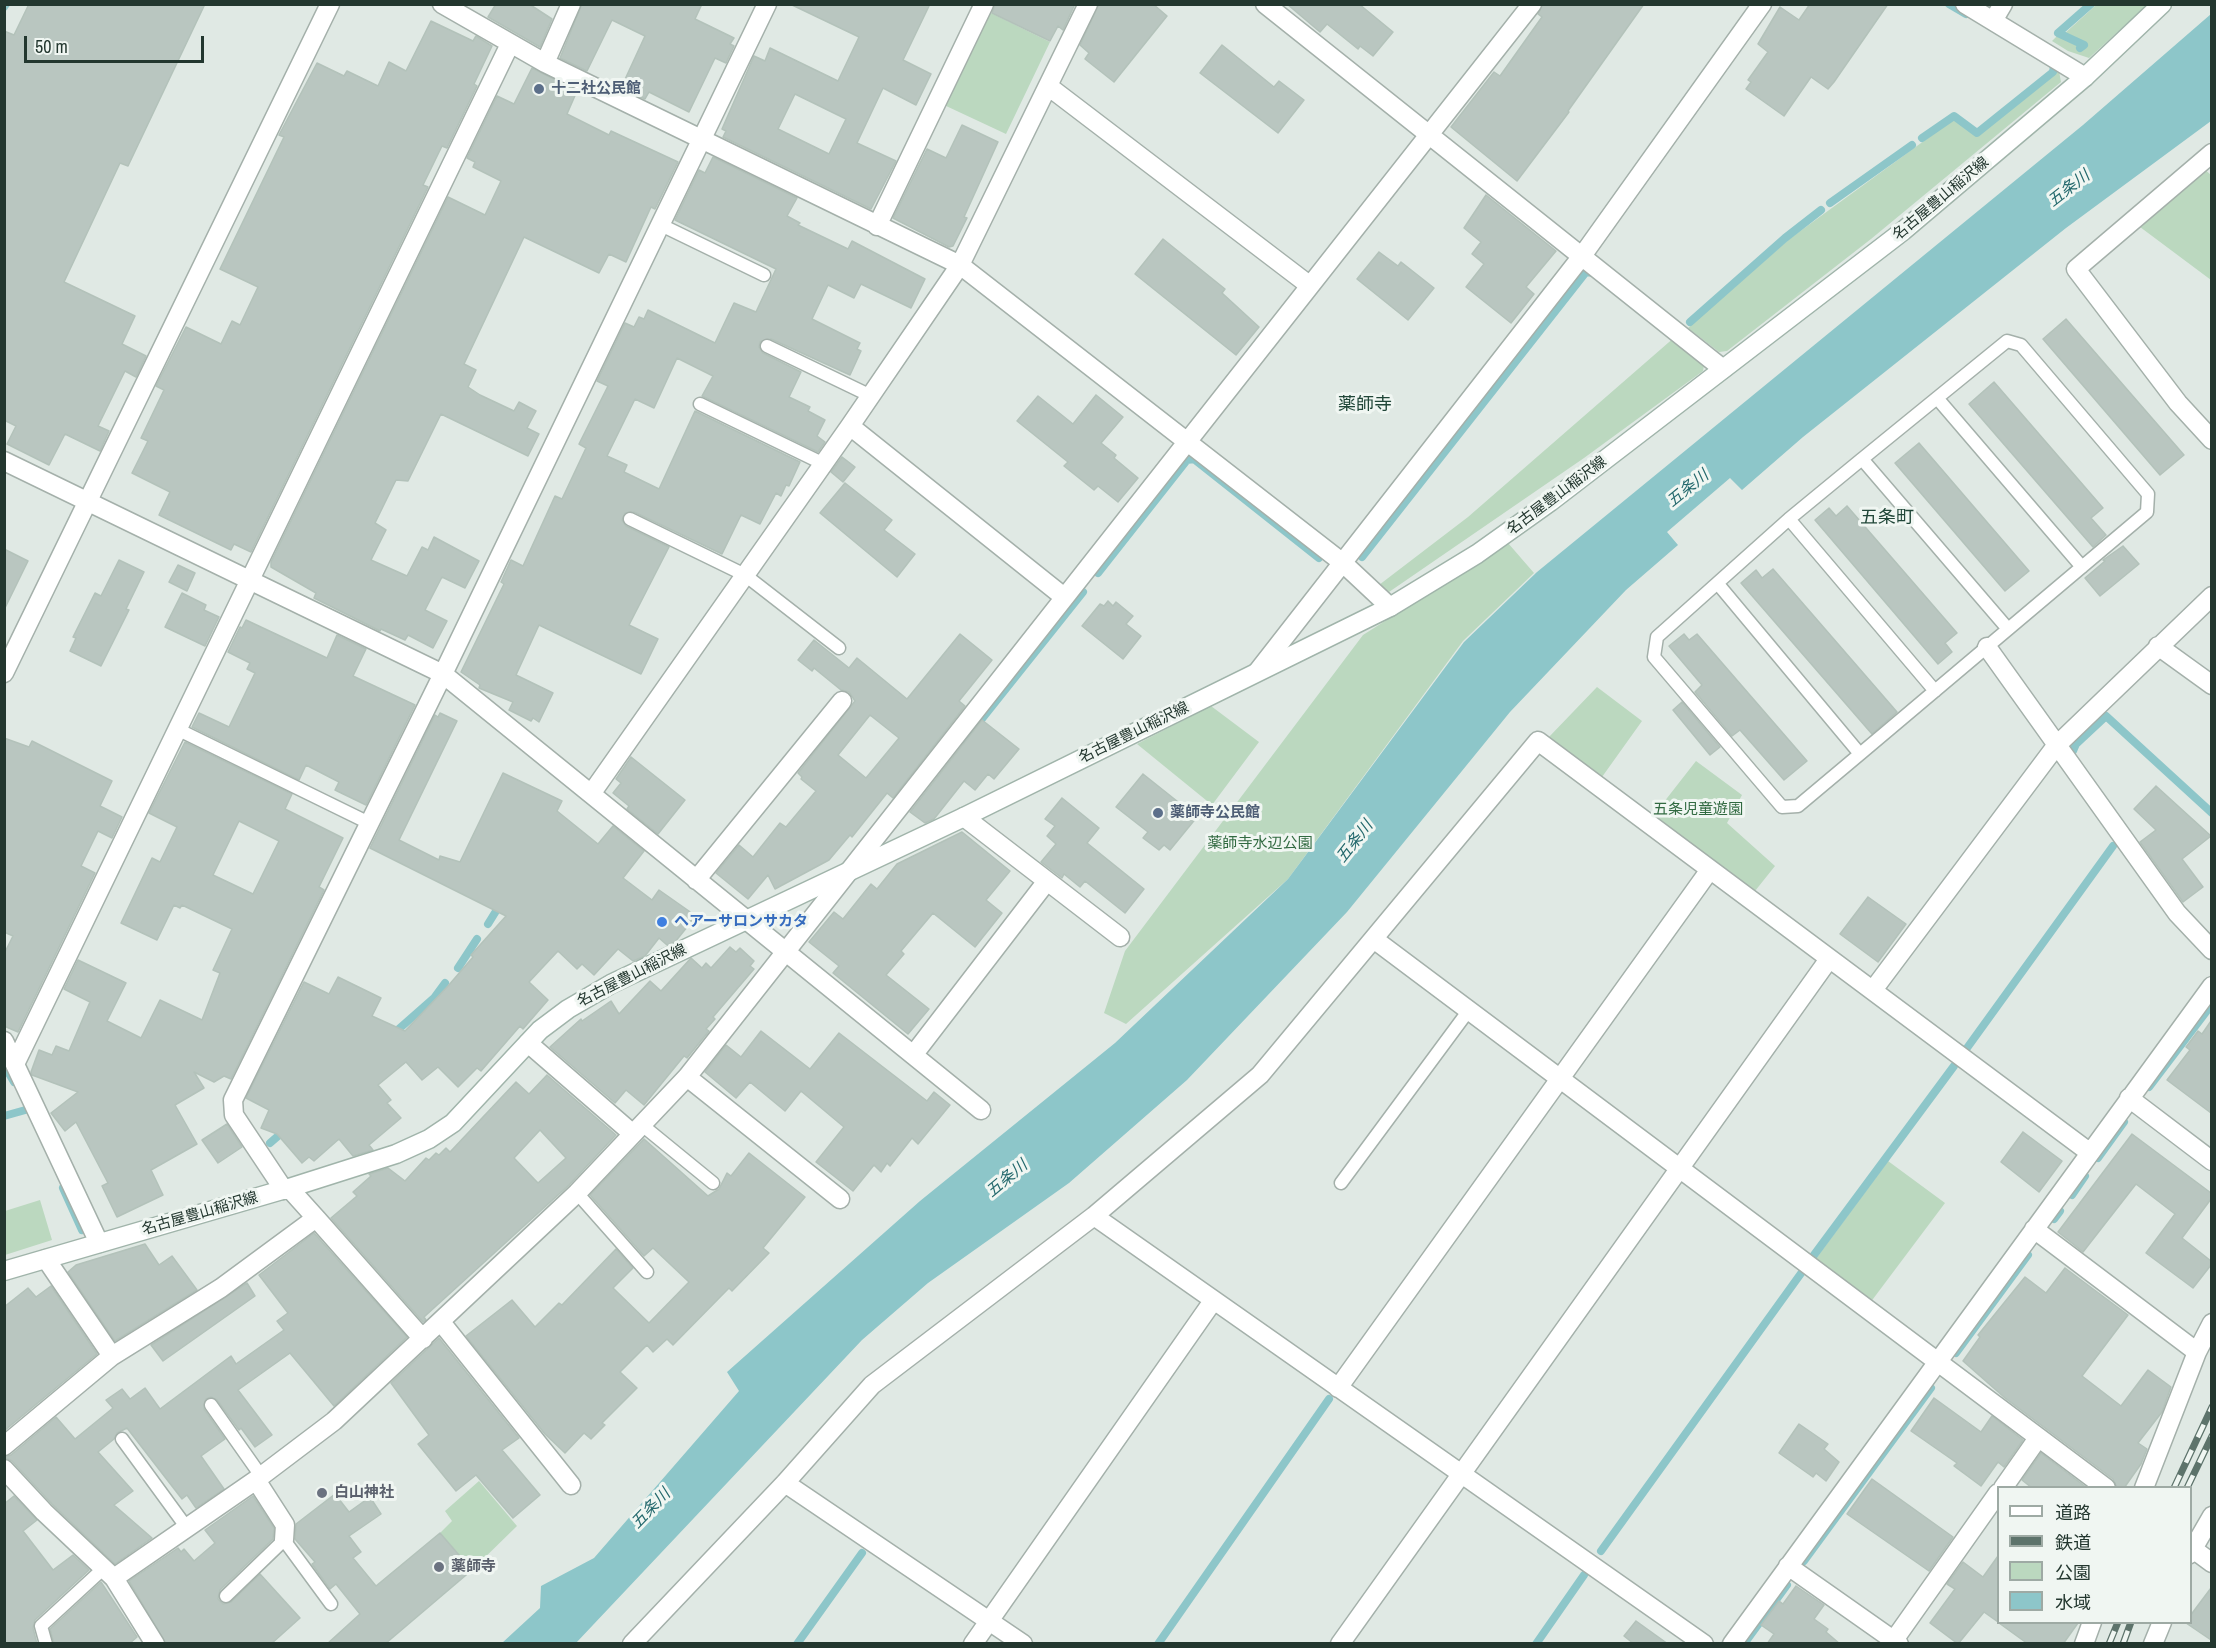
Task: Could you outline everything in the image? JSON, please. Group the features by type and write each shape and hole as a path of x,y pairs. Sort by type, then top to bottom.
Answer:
{"street":[{"path":"4,673 330,4"},
{"path":"442,4 545,63 960,265 1343,563 1390,607"},
{"path":"545,63 571,4"},
{"path":"423,1339 316,1218 287,1189 234,1115 233,1100 443,674 700,138 767,4"},
{"path":"877,226 984,4"},
{"path":"591,794 824,464 960,265 1088,4"},
{"path":"1266,4 1723,369"},
{"path":"109,1573 187,1528 334,1421 577,1193 687,1077 1532,4"},
{"path":"1258,671 1582,256 1762,4"},
{"path":"1965,4 2085,77"},
{"path":"1993,21 2003,4"},
{"name":"名古屋豊山稲沢線","path":"4,1271 287,1189 396,1154 429,1139 453,1123 528,1043 568,1009 611,984 964,817 1390,607 1477,554 1532,515 1903,231 2085,77 2162,4"},
{"path":"16,1062 510,44"},
{"path":"1048,86 1309,285"},
{"path":"2210,156 2076,269 2178,403 2211,440"},
{"path":"850,426 1064,597"},
{"path":"4,461 443,674 981,1110"},
{"path":"1873,990 2056,746 2211,596"},
{"path":"2158,646 2211,685"},
{"path":"1987,647 2177,913 2211,950"},
{"path":"696,880 842,701"},
{"path":"632,1644 785,1483 872,1385 1094,1216 1260,1075 1375,940 1538,741 1709,871 1873,990 2089,1152"},
{"path":"964,817 1120,937"},
{"path":"1338,1388 1709,871"},
{"path":"914,1054 1047,881"},
{"path":"1375,940 2103,1486"},
{"path":"1340,1644 1829,959"},
{"path":"1732,1644 2211,986"},
{"path":"4,1041 16,1062 99,1243"},
{"path":"528,1043 637,1129"},
{"path":"687,1077 840,1199"},
{"path":"2129,1098 2211,1161"},
{"path":"1094,1216 1704,1644"},
{"path":"4,1446 112,1356 221,1288 316,1218"},
{"path":"2034,1229 2197,1352"},
{"path":"46,1259 112,1356"},
{"path":"973,1644 1213,1301"},
{"path":"441,1322 571,1485"},
{"path":"2145,1486 2197,1352 2211,1323"},
{"path":"2004,1486 2038,1437"},
{"path":"4,1469 44,1512 109,1573 155,1644"},
{"path":"258,1478 285,1525 284,1540"},
{"path":"785,1483 1023,1644"},
{"path":"1788,1566 1897,1642 1997,1495"},
{"path":"2211,1516 2192,1551 2211,1563"},
{"path":"2084,1644 2092,1624"},
{"path":"2153,1644 2162,1624"}],"lane":[{"path":"659,224 764,275"},
{"path":"2007,341 2021,345 2148,494 2147,512 1798,806 1782,807 1654,657 1657,637 1790,519 1937,398 2007,341"},
{"path":"767,346 871,396"},
{"path":"1937,398 2082,567"},
{"path":"700,404 824,464"},
{"path":"1862,459 2008,629"},
{"path":"630,519 745,575 839,648"},
{"path":"1790,519 1935,691"},
{"path":"1718,584 1860,754"},
{"path":"177,729 369,823"},
{"path":"1341,1183 1469,1010"},
{"path":"637,1129 713,1183"},
{"path":"577,1193 647,1272"},
{"path":"211,1405 258,1478"},
{"path":"122,1439 187,1528"},
{"path":"226,1596 284,1540 331,1604"},
{"path":"46,1644 41,1626 109,1573"}],"green space":[{"path":"2096,5 2147,5 2089,58 2068,51 2052,41 2057,36 2081,46 2078,48 2081,50 2087,46 2064,34"},
{"path":"989,12 1050,42 1006,134 944,105"},
{"path":"2059,71 2061,82 1871,239 1727,351 1719,352 1688,328 1788,240 1954,119 1977,136"},
{"path":"2203,168 2211,175 2211,280 2136,224"},
{"path":"1676,336 1705,360 1703,371 1584,458 1389,592 1379,585 1468,517"},
{"name":"薬師寺水辺公園","path":"1508,543 1534,573 1463,641 1288,879 1126,1024 1104,1013 1125,951 1363,635"},
{"path":"1597,687 1642,721 1602,777 1548,738"},
{"path":"1211,706 1259,742 1212,805 1137,744"},
{"name":"五条児童遊園","path":"1696,761 1742,795 1727,823 1775,866 1755,891 1653,816"},
{"path":"1888,1161 1945,1203 1870,1303 1815,1260"},
{"path":"40,1200 52,1240 5,1255 5,1211"},
{"path":"479,1481 517,1526 472,1570 440,1533 452,1521 445,1511"}],"water":[{"name":"五条川","path":"2211,14 2211,121 2066,228 1803,437 1742,490 1730,478 1667,532 1678,545 1626,590 1510,712 1347,912 1187,1080 1069,1183 928,1283 862,1340 576,1643 502,1643 540,1608 541,1586 594,1558 739,1391 727,1372 920,1201 1115,1043 1288,879 1464,642 1537,572 2083,125"}],"building":[{"path":"29,4 205,4 128,166 120,163 64,282 135,316 122,344 146,356 136,377 125,371 98,426 109,431 100,451 65,434 49,465 7,444 16,426 4,420 4,31 14,35"},
{"path":"496,4 529,4 552,19 540,47 488,17"},
{"path":"582,4 702,4 695,19 734,38 730,44 734,46 726,63 715,58 689,112 649,92 645,99 621,88 645,36 612,20 587,71 560,58"},
{"path":"790,4 930,4 903,60 931,74 916,105 883,88 857,143 896,161 871,209 723,137 726,131 722,129 754,56 765,61 770,48 838,81 859,37","holes":["795,94 846,119 829,154 778,129"]},
{"path":"995,4 1075,4 1063,30 1058,26 1050,41 992,13"},
{"path":"1099,4 1153,4 1167,16 1114,82 1085,59 1089,53 1080,45"},
{"path":"1287,4 1359,4 1393,32 1373,56 1360,46 1358,49 1327,24 1320,32"},
{"path":"1543,4 1644,4 1569,112 1517,181 1451,127 1494,72 1500,76 1542,17 1538,14"},
{"path":"1810,4 1888,4 1828,89 1811,77 1784,116 1746,89 1751,82 1748,80 1768,52 1758,44 1780,7 1799,20"},
{"path":"431,21 473,41 476,36 492,46 474,84 477,86 447,148 442,146 423,185 428,187 251,552 234,544 231,550 159,515 170,492 132,473 148,441 141,438 164,390 156,386 186,327 221,344 232,321 240,325 258,287 220,269 284,137 279,135 317,63 344,76 347,71 378,86 389,62 406,71"},
{"path":"1222,45 1274,87 1279,81 1304,100 1278,133 1200,73"},
{"path":"532,68 577,91 567,114 609,135 611,131 678,162 655,209 651,207 626,262 609,254 599,273 524,237 464,364 476,370 468,387 480,395 514,411 519,402 536,411 527,428 539,434 528,456 441,414 408,481 396,480 375,523 386,530 371,560 407,576 422,547 428,550 434,537 479,561 465,588 442,577 425,610 447,621 433,648 408,635 405,640 381,629 380,631 314,598 316,593 271,567 271,562 448,197 485,215 501,181 473,167 475,162 467,158 497,96 514,104"},
{"path":"962,125 998,142 964,217 967,218 953,246 949,247 893,218 927,149 946,158"},
{"path":"713,157 797,198 787,216 800,223 798,225 848,249 852,241 925,279 911,308 861,284 854,298 828,285 812,319 860,343 857,349 861,351 850,375 771,339 760,342 759,347 763,353 801,372 789,397 810,407 808,411 825,420 817,436 825,442 818,452 702,396 713,376 677,358 654,408 635,399 607,456 627,465 624,472 659,489 695,411 800,462 789,486 786,485 781,496 776,493 760,524 741,515 722,554 634,512 625,513 622,520 626,526 669,547 629,625 658,639 641,674 539,625 516,675 553,693 539,722 533,718 531,721 509,710 513,702 479,688 480,685 461,672 504,584 501,582 511,560 523,566 555,496 562,499 586,448 579,444 608,386 597,381 625,323 634,327 639,317 644,319 648,310 715,343 734,303 756,312 776,269 675,220 699,170 705,173"},
{"path":"1486,195 1556,251 1526,287 1534,294 1511,323 1466,287 1484,264 1472,254 1481,242 1464,228"},
{"path":"1163,239 1225,289 1222,293 1259,327 1236,355 1135,274"},
{"path":"1379,252 1398,266 1401,262 1434,288 1408,320 1357,279"},
{"path":"2066,319 2184,455 2160,475 2043,339"},
{"path":"1994,382 2103,508 2091,518 2106,535 2093,547 1969,404"},
{"path":"1096,395 1123,417 1101,443 1116,455 1114,458 1138,478 1118,502 1098,486 1094,490 1064,466 1068,462 1017,421 1038,396 1073,424"},
{"path":"1919,443 2029,571 2005,591 1895,463"},
{"path":"842,457 855,467 843,482 831,472"},
{"path":"845,483 892,520 884,530 915,554 897,577 820,513"},
{"path":"1847,506 1957,633 1945,643 1952,652 1938,664 1815,520 1829,508 1836,516"},
{"path":"2123,546 2139,564 2100,596 2085,578 2105,561 2103,560"},
{"path":"4,549 28,561 4,610"},
{"path":"119,560 144,572 126,609 129,610 101,666 70,651 76,638 73,637 95,593 101,596"},
{"path":"178,565 195,573 187,591 169,582"},
{"path":"1773,569 1897,712 1872,734 1741,583 1756,570 1762,578"},
{"path":"182,593 206,605 204,610 219,617 205,646 165,627"},
{"path":"1108,601 1113,606 1116,602 1133,616 1126,624 1141,636 1123,659 1082,626 1100,604 1104,606"},
{"path":"246,620 327,658 337,635 366,649 353,676 415,705 366,805 335,790 339,782 306,765 299,780 192,727 199,713 229,727 255,673 247,669 250,663 228,652"},
{"path":"960,634 992,660 959,701 965,706 893,798 887,793 852,837 850,835 829,860 775,889 768,875 748,899 716,873 739,845 753,857 780,823 786,827 816,791 801,779 798,773 855,701 849,692 841,690 814,668 812,671 798,660 814,640 849,668 857,658 907,699","holes":["870,715 899,738 866,778 838,755"]},
{"path":"1684,634 1689,640 1697,634 1807,761 1784,780 1740,730 1732,736 1695,692 1702,685 1669,646"},
{"path":"1682,702 1720,747 1710,755 1673,710"},
{"path":"440,713 457,721 399,840 439,860 440,856 460,862 503,773 562,801 557,811 598,844 613,826 644,851 623,878 652,900 659,890 696,916 675,942 667,945 659,938 645,956 633,961 618,949 594,975 582,964 577,969 558,951 529,982 548,1000 523,1029 520,1026 481,1071 477,1068 458,1087 438,1067 422,1080 406,1062 378,1085 391,1100 387,1103 401,1118 369,1145 373,1150 353,1156 339,1139 314,1161 309,1157 302,1163 277,1134 261,1128 269,1110 246,1098 304,982 329,994 338,977 381,998 372,1016 405,1031 448,986 473,957 471,955 506,916 370,848 435,715 438,717"},
{"path":"982,720 1019,749 994,779 988,774 975,790 964,781 934,819 925,823 910,812"},
{"path":"4,738 29,747 32,741 112,781 100,806 122,817 112,838 98,831 81,866 95,873 18,1032 4,1026 4,954 13,936 4,932"},
{"path":"185,742 292,794 285,809 343,838 319,887 324,890 231,1079 224,1076 214,1082 194,1072 204,1088 175,1105 197,1144 151,1170 163,1195 117,1217 102,1186 108,1183 76,1122 65,1131 51,1113 78,1092 32,1075 31,1072 39,1050 52,1055 56,1046 69,1051 90,1002 64,989 78,960 126,983 107,1021 141,1038 160,1000 202,1020 220,973 213,970 232,929 182,905 180,908 174,905 157,940 121,923 152,858 160,862 177,827 149,813","holes":["239,821 279,841 253,894 213,875"]},
{"path":"631,757 685,800 658,834 627,809 629,806 613,793 621,783 616,779"},
{"path":"1143,774 1197,817 1170,850 1164,845 1159,850 1143,838 1148,832 1116,807"},
{"path":"2156,786 2211,836 2182,859 2203,887 2183,902 2140,842 2156,830 2134,809"},
{"path":"1062,798 1099,828 1087,843 1144,889 1125,913 1085,881 1080,887 1064,874 1062,878 1041,862 1056,844 1047,836 1055,826 1045,819"},
{"path":"962,832 1010,871 986,900 1002,913 975,947 933,913 901,951 904,954 886,975 929,1009 908,1034 833,973 839,966 809,942 834,912 843,919 871,884 877,889 897,864"},
{"path":"1868,897 1906,924 1878,962 1840,934"},
{"path":"730,947 736,952 740,948 754,961 750,966 754,969 713,1017 715,1019 706,1029 709,1031 687,1058 684,1056 644,1105 626,1090 615,1103 550,1047 581,1019 582,1021 611,1001 619,1014 650,981 661,991 691,958 702,968 706,963 711,968"},
{"path":"2211,1021 2211,1113 2167,1080 2190,1050 2186,1047 2198,1031 2202,1034"},
{"path":"761,1031 810,1069 839,1033 927,1101 934,1092 950,1105 918,1144 912,1138 890,1166 887,1163 881,1172 874,1165 853,1191 816,1162 844,1127 801,1091 785,1111 750,1082 736,1098 705,1072 726,1045 741,1057"},
{"path":"547,1075 616,1135 569,1185 424,1317 426,1320 423,1322 331,1218 357,1196 353,1192 371,1176 369,1174 388,1168 405,1181 426,1158 429,1160 436,1153 439,1155 446,1148 450,1152 516,1082 529,1094","holes":["540,1130 566,1158 538,1183 514,1158"]},
{"path":"227,1124 242,1147 218,1163 202,1140"},
{"path":"2023,1132 2062,1161 2039,1192 2001,1162"},
{"path":"2132,1134 2211,1193 2211,1199 2182,1238 2211,1261 2211,1265 2193,1288 2146,1253 2175,1214 2136,1184 2083,1252 2058,1232"},
{"path":"644,1139 708,1196 719,1189 727,1173 731,1176 749,1153 805,1197 763,1248 769,1253 732,1291 729,1288 673,1345 667,1339 653,1352 647,1345 620,1372 637,1388 602,1423 605,1425 591,1439 584,1433 565,1453 545,1434 466,1336 512,1300 535,1327 559,1303 562,1305 616,1249 633,1268 613,1288 649,1323 689,1282 653,1248 644,1256 590,1195"},
{"path":"314,1233 407,1337 334,1406 290,1353 238,1390 272,1435 255,1447 217,1400 211,1397 206,1399 204,1409 225,1439 201,1456 224,1489 196,1508 187,1495 182,1499 127,1428 117,1433 114,1439 98,1452 133,1491 114,1505 152,1538 115,1564 52,1504 12,1461 4,1457 11,1455 56,1417 75,1439 113,1408 106,1400 122,1389 130,1399 145,1388 160,1409 231,1356 236,1364 284,1330 277,1321 288,1313 259,1275"},
{"path":"145,1244 159,1265 172,1256 197,1290 115,1341 68,1272 76,1265"},
{"path":"2065,1268 2128,1315 2082,1376 2121,1406 2148,1370 2171,1387 2162,1412 2138,1443 2147,1449 2141,1464 2125,1486 2116,1486 2113,1479 2005,1398 1963,1361 1980,1337 1978,1335 2025,1277 2046,1293"},
{"path":"247,1283 255,1296 163,1361 151,1345"},
{"path":"51,1286 97,1354 4,1431 4,1307 28,1288 36,1297"},
{"path":"439,1338 519,1438 502,1450 540,1495 513,1518 476,1475 456,1491 418,1444 429,1435 391,1383"},
{"path":"1934,1398 1981,1432 1992,1416 2023,1440 2004,1467 1998,1462 1981,1486 1954,1466 1957,1463 1911,1431"},
{"path":"1799,1424 1828,1444 1824,1449 1839,1462 1826,1481 1816,1473 1813,1477 1779,1453"},
{"path":"2041,1453 2084,1486 2030,1486 2022,1480"},
{"path":"1872,1479 1953,1537 1929,1571 1847,1514"},
{"path":"335,1494 349,1512 370,1497 381,1514 349,1536 361,1552 353,1558 376,1586 440,1533 472,1570 385,1644 327,1644 360,1614 336,1584 330,1589 312,1564 315,1562 295,1539 296,1524"},
{"path":"14,1496 37,1520 23,1531 53,1570 73,1555 89,1570 35,1620 33,1628 37,1644 4,1644 4,1504"},
{"path":"253,1496 274,1528 273,1539 220,1590 218,1599 223,1604 231,1602 260,1574 300,1618 271,1644 166,1644 129,1581 178,1548 181,1552 184,1549 194,1561 215,1543 205,1530"},
{"path":"1997,1557 1997,1621 1984,1612 1958,1644 1930,1623 1955,1589 1947,1584 1963,1562 1983,1577"},
{"path":"101,1582 137,1637 129,1644 54,1644 50,1629"},
{"path":"1796,1586 1824,1605 1814,1619 1828,1629 1826,1632 1840,1644 1767,1644 1774,1634 1761,1625 1779,1601 1783,1604"},
{"path":"2211,1588 2211,1640 2187,1624 2192,1624 2192,1613"},
{"path":"1636,1621 1668,1644 1634,1644 1624,1636"},
{"path":"2000,1624 2077,1624 2063,1644 2028,1644"}],"waterway":[{"path":"1949,4 1966,14"},
{"path":"2080,48 2084,45 2058,33 2091,4"},
{"path":"1922,138 1954,116 1977,133 2053,72 2054,66 2049,62"},
{"path":"1830,203 1912,145"},
{"path":"1690,322 1785,238 1821,210"},
{"path":"1362,557 1586,272 1594,273"},
{"path":"1098,573 1187,460 1194,459 1319,558"},
{"path":"965,740 1083,592"},
{"path":"2073,751 2076,744 2106,716 2212,813"},
{"path":"1967,1048 2113,846"},
{"path":"488,924 501,903"},
{"path":"458,968 477,939"},
{"path":"392,1035 434,998 445,983"},
{"path":"2149,1087 2212,1004"},
{"path":"4,1065 14,1082"},
{"path":"1814,1255 1954,1066"},
{"path":"4,1116 29,1109"},
{"path":"2098,1158 2124,1122"},
{"path":"270,1143 285,1130"},
{"path":"2072,1195 2085,1176"},
{"path":"63,1188 82,1230"},
{"path":"2054,1219 2060,1211"},
{"path":"1956,1353 2028,1255"},
{"path":"1601,1551 1802,1272"},
{"path":"1804,1561 1931,1388"},
{"path":"1158,1644 1329,1399"},
{"path":"797,1644 862,1553"},
{"path":"1536,1644 1584,1575"},
{"path":"1744,1644 1787,1585"}],"railway":[{"path":"2175,1486 2212,1407"},
{"path":"2188,1486 2212,1436"},
{"path":"2109,1644 2117,1624"},
{"path":"2123,1644 2130,1624"}],"place":[{"name":"十二社公民館","path":"539,89"},
{"name":"薬師寺公民館","path":"1158,813"},
{"name":"ヘアーサロンサカタ","path":"662,922"},
{"name":"白山神社","path":"322,1493"},
{"name":"薬師寺","path":"439,1567"}],"district":[{"name":"薬師寺","path":"1365,405"},
{"name":"五条町","path":"1887,518"}]}
